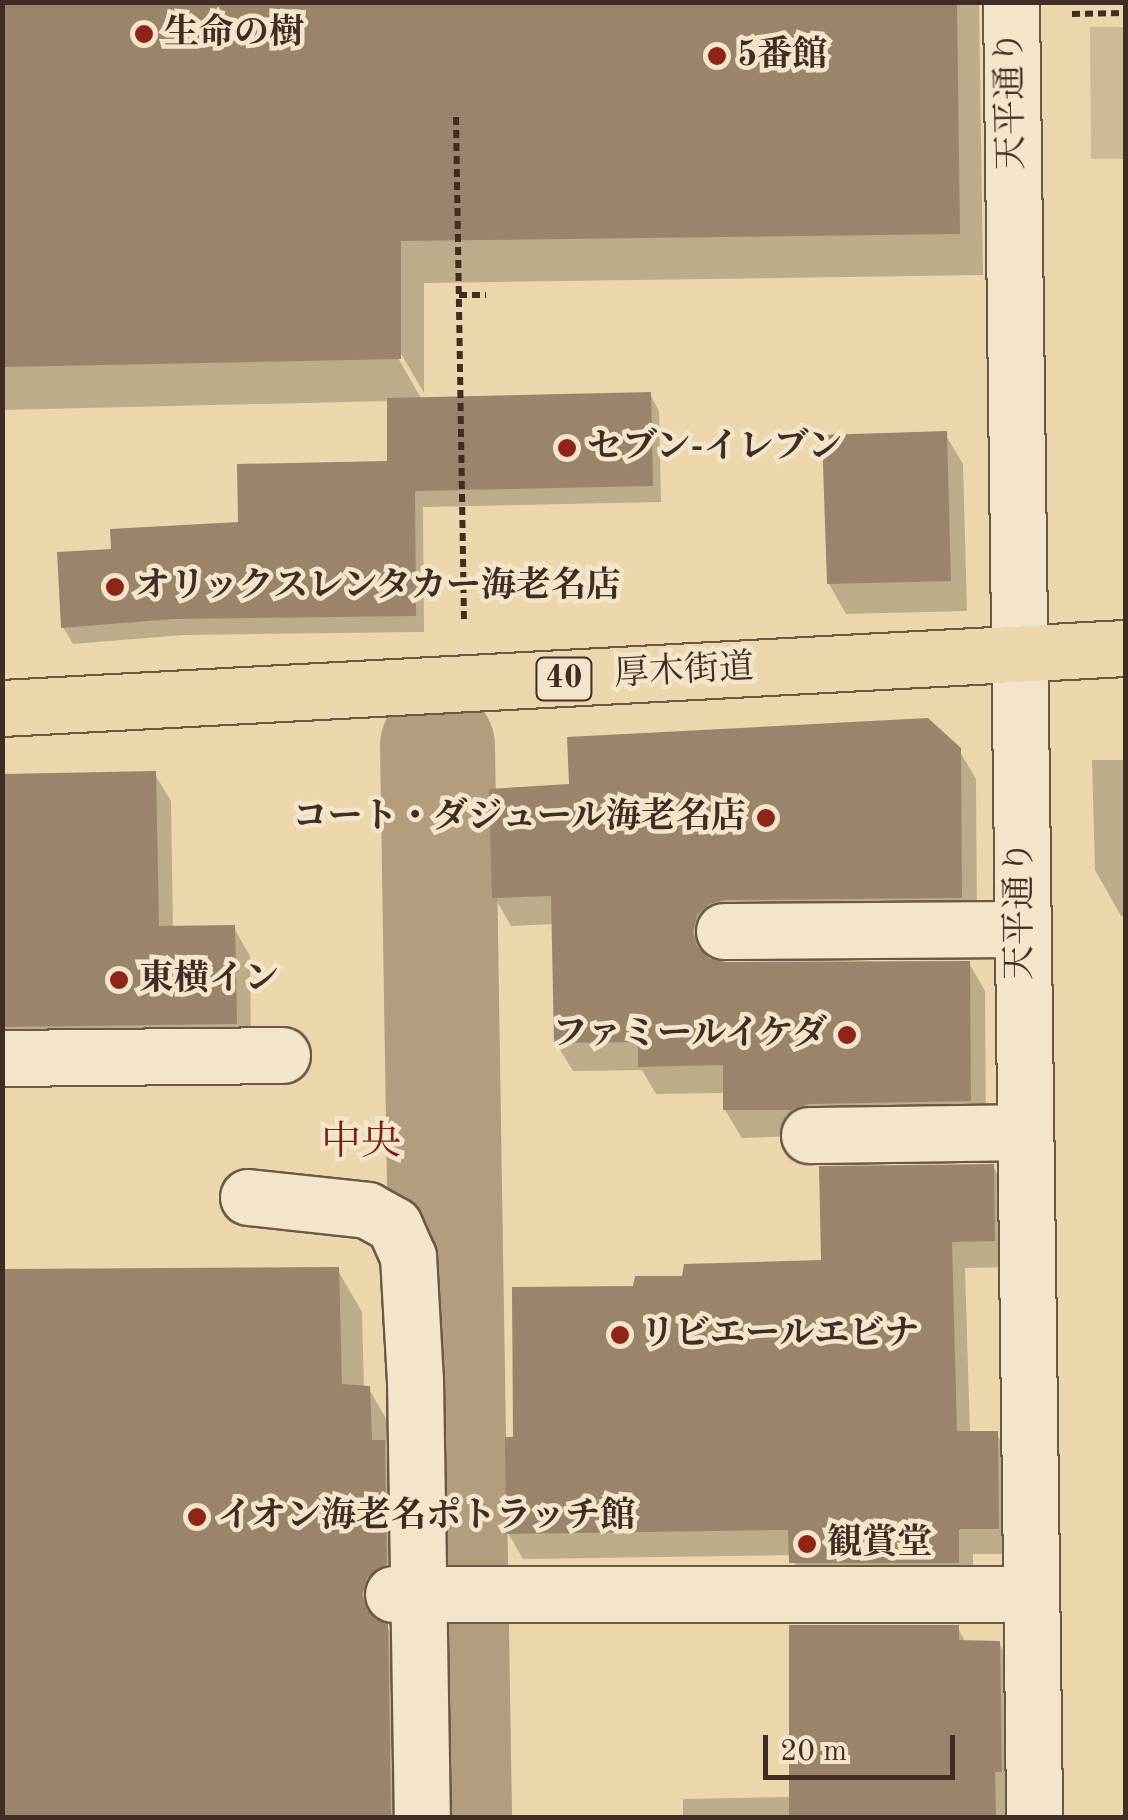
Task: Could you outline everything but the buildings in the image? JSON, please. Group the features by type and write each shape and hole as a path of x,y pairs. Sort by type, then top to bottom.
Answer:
{"main road":[{"name":"厚木街道","path":"2,708 1126,648"}],"street":[{"name":"天平通り","path":"1034,1818 1022,1132 1020,652 1036,8"},
{"path":"724,932 1022,929"},
{"path":"2,1058 282,1055"},
{"path":"809,1135 1022,1132"},
{"path":"248,1196 368,1210 394,1225 408,1256 415,1380 414,1594 422,1818"},
{"path":"414,1594 1028,1594"}],"path":[{"path":"1036,8 1126,13"},
{"path":"456,117 464,634"},
{"path":"459,295 486,295"}],"shaded area":[{"path":"1090,27 1125,27 1125,159 1091,159"}],"waterway":[{"path":"437,745 454,1818"}],"place":[{"name":"生命の樹","path":"144,34"},
{"name":"5番館","path":"717,56"},
{"name":"セブン-イレブン","path":"567,448"},
{"name":"オリックスレンタカー海老名店","path":"115,587"},
{"name":"コート・ダジュール海老名店","path":"766,818"},
{"name":"東横イン","path":"119,980"},
{"name":"ファミールイケダ","path":"847,1035"},
{"name":"リビエールエビナ","path":"620,1335"},
{"name":"イオン海老名ポトラッチ館","path":"197,1517"},
{"name":"観賞堂","path":"807,1544"}],"district":[{"name":"中央","path":"361,1144"}]}
